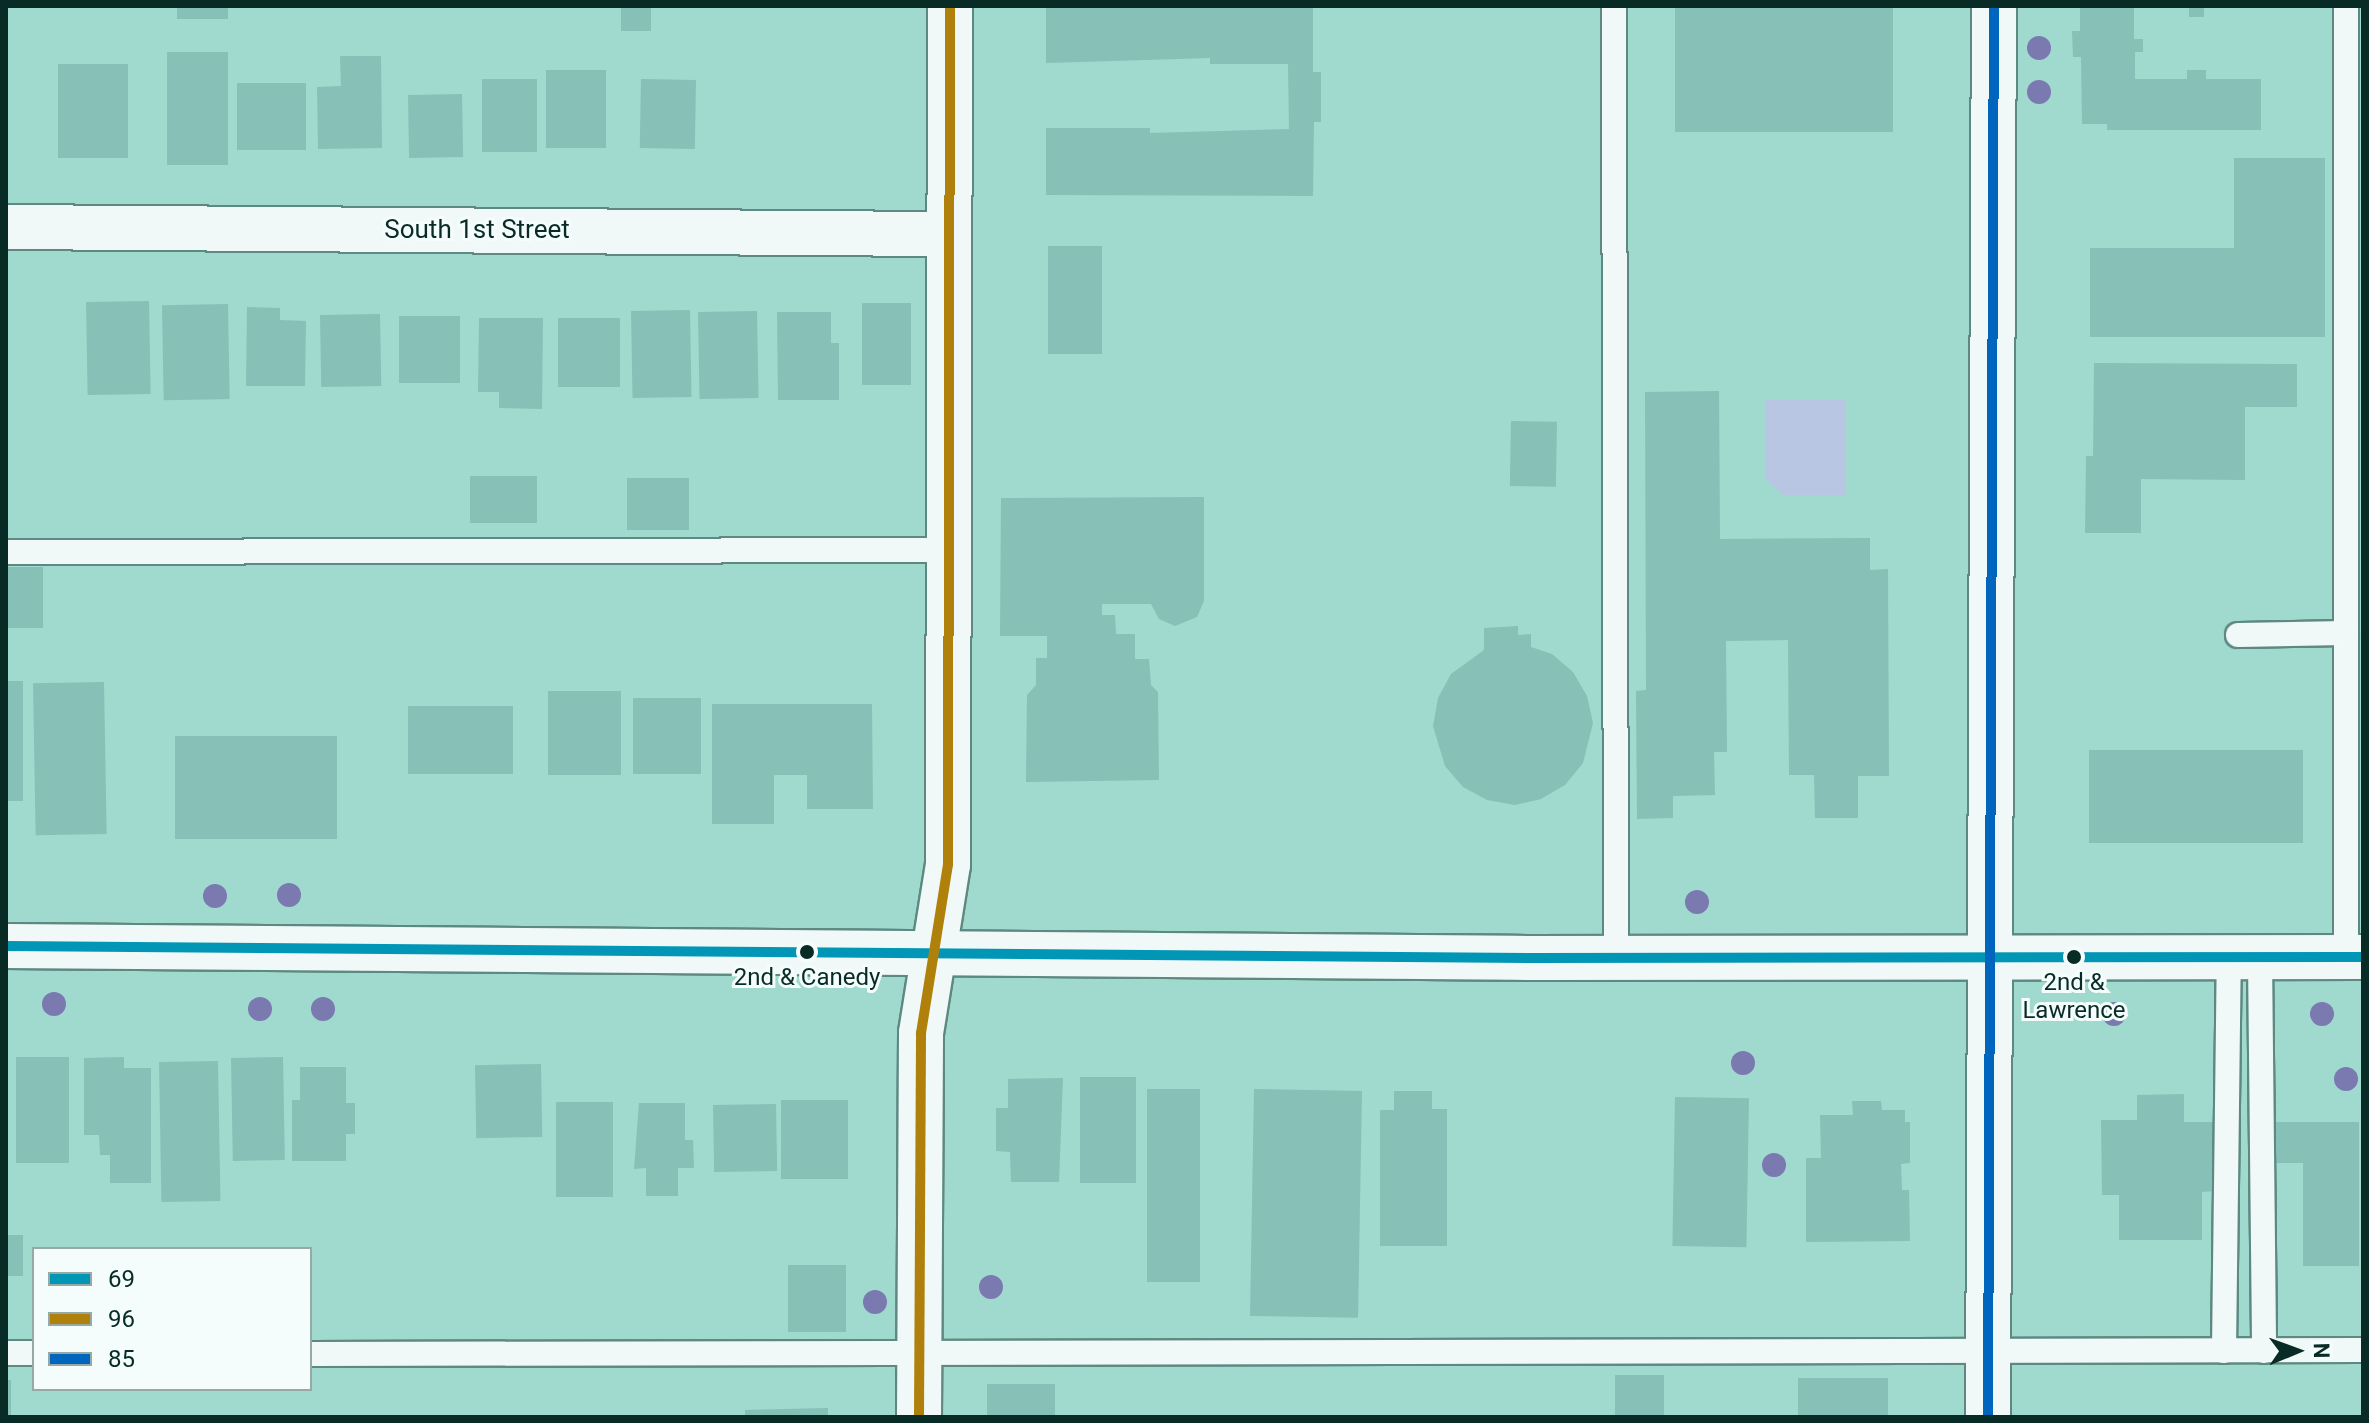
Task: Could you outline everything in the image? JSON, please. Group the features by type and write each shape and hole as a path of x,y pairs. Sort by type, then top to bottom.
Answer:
{"street":[{"path":"919,1417 921,1033 948,865 950,6"},
{"path":"1988,1417 1994,6"},
{"name":"South 1st Street","path":"6,227 949,234"},
{"path":"6,946 1616,959 2354,957"}],"lane":[{"path":"1614,6 1616,959"},
{"path":"2346,6 2346,633 2354,957"},
{"path":"6,552 948,550"},
{"path":"2238,635 2346,633"},
{"path":"2224,1351 2245,958"},
{"path":"2245,958 2264,1351"},
{"path":"312,1354 919,1356 2363,1350"},
{"path":"6,1353 32,1353"}],"shaded area":[{"path":"1765,400 1845,400 1845,495 1784,495 1765,479"}],"building":[{"path":"177,6 228,6 228,19 177,19"},
{"path":"621,6 651,6 651,31 621,31"},
{"path":"1046,6 1313,6 1313,72 1321,72 1321,122 1314,122 1313,196 1046,195 1046,128 1150,128 1150,133 1289,129 1288,64 1210,64 1210,58 1046,63"},
{"path":"1675,6 1893,6 1893,132 1675,132"},
{"path":"2080,6 2134,6 2134,39 2143,39 2143,52 2135,52 2135,79 2187,79 2187,70 2206,70 2206,79 2261,79 2261,130 2107,130 2107,124 2082,124 2081,57 2073,57 2072,31 2080,31"},
{"path":"2189,6 2204,6 2204,17 2189,17"},
{"path":"167,52 228,52 228,165 167,165"},
{"path":"340,56 381,56 382,148 318,149 317,87 341,86"},
{"path":"58,64 128,64 128,158 58,158"},
{"path":"546,70 606,70 606,148 546,148"},
{"path":"482,79 537,79 537,152 482,152"},
{"path":"641,79 696,80 695,149 640,148"},
{"path":"237,83 306,83 306,150 237,150"},
{"path":"462,94 463,157 409,158 408,95"},
{"path":"2234,158 2325,158 2325,337 2090,337 2090,248 2234,248"},
{"path":"1048,246 1102,246 1102,354 1048,354"},
{"path":"149,301 151,394 88,395 86,302"},
{"path":"862,303 911,303 911,385 862,385"},
{"path":"228,304 230,399 164,400 162,305"},
{"path":"247,307 280,308 280,320 306,321 305,386 246,386"},
{"path":"690,310 692,397 633,398 631,311"},
{"path":"757,311 759,398 700,399 698,312"},
{"path":"777,312 831,312 831,343 839,343 839,400 778,400"},
{"path":"380,314 381,386 321,387 320,315"},
{"path":"399,316 460,316 460,383 399,383"},
{"path":"479,318 543,318 542,409 499,408 499,392 478,392"},
{"path":"558,318 620,318 620,387 558,387"},
{"path":"2094,363 2297,364 2297,407 2245,407 2245,480 2141,479 2141,533 2085,533 2086,456 2093,456"},
{"path":"1719,391 1720,539 1870,538 1870,570 1888,569 1889,776 1858,776 1858,818 1815,818 1814,775 1789,775 1788,640 1726,641 1727,752 1714,752 1715,795 1673,796 1673,818 1637,819 1636,691 1646,690 1645,392"},
{"path":"1511,421 1557,422 1556,487 1510,486"},
{"path":"470,476 537,476 537,523 470,523"},
{"path":"627,478 689,478 689,530 627,530"},
{"path":"1204,497 1204,601 1197,617 1175,626 1159,619 1151,604 1102,604 1102,615 1115,615 1116,634 1135,634 1135,659 1149,659 1151,685 1158,692 1159,780 1026,782 1027,695 1036,685 1036,658 1047,658 1047,636 1000,636 1001,498"},
{"path":"6,567 43,567 43,628 6,628"},
{"path":"1518,626 1518,635 1531,634 1531,647 1552,654 1573,672 1587,696 1593,723 1583,763 1565,785 1541,799 1515,805 1487,800 1463,787 1445,766 1433,726 1438,698 1451,674 1484,650 1484,628"},
{"path":"6,681 23,681 23,801 6,801"},
{"path":"104,682 107,834 36,835 33,683"},
{"path":"548,691 621,691 621,775 548,775"},
{"path":"633,698 701,698 701,774 633,774"},
{"path":"712,704 872,704 873,809 807,809 807,775 774,775 774,824 712,824"},
{"path":"408,706 513,706 513,774 408,774"},
{"path":"175,736 337,736 337,839 175,839"},
{"path":"2089,750 2303,750 2303,843 2089,843"},
{"path":"16,1057 69,1057 69,1163 16,1163"},
{"path":"124,1057 124,1068 151,1068 151,1183 110,1183 110,1155 100,1155 99,1135 84,1135 84,1058"},
{"path":"283,1057 285,1160 233,1161 231,1058"},
{"path":"218,1061 220,1201 161,1202 159,1062"},
{"path":"541,1064 542,1137 476,1138 475,1065"},
{"path":"300,1067 346,1067 346,1103 355,1103 355,1134 346,1134 346,1161 292,1161 292,1100 300,1100"},
{"path":"1080,1077 1136,1077 1136,1183 1080,1183"},
{"path":"1063,1078 1059,1182 1011,1182 1010,1152 996,1151 996,1108 1008,1108 1008,1079"},
{"path":"1147,1089 1200,1089 1200,1282 1147,1282"},
{"path":"1254,1089 1362,1091 1358,1318 1250,1316"},
{"path":"1394,1091 1432,1091 1432,1109 1447,1109 1447,1246 1380,1246 1380,1110 1394,1110"},
{"path":"2184,1094 2184,1122 2215,1122 2216,1191 2202,1192 2202,1240 2119,1240 2119,1195 2102,1195 2101,1120 2137,1120 2137,1095"},
{"path":"1675,1097 1749,1098 1746,1247 1672,1246"},
{"path":"781,1100 848,1100 848,1179 781,1179"},
{"path":"1852,1101 1881,1101 1882,1110 1905,1110 1905,1122 1910,1122 1910,1163 1901,1164 1902,1190 1909,1190 1910,1241 1806,1242 1806,1158 1821,1158 1820,1115 1853,1115"},
{"path":"556,1102 613,1102 613,1197 556,1197"},
{"path":"639,1103 685,1103 685,1140 693,1140 694,1168 678,1168 678,1196 646,1196 646,1168 634,1169"},
{"path":"776,1104 777,1171 714,1172 713,1105"},
{"path":"2272,1122 2359,1122 2359,1266 2303,1266 2303,1163 2272,1163"},
{"path":"6,1235 23,1235 23,1276 6,1276"},
{"path":"788,1265 846,1265 846,1332 788,1332"},
{"path":"1615,1375 1664,1375 1664,1417 1615,1417"},
{"path":"1798,1378 1888,1378 1888,1417 1798,1417"},
{"path":"6,1380 11,1380 11,1417 6,1417"},
{"path":"987,1384 1055,1384 1055,1417 987,1417"},
{"path":"828,1408 828,1417 745,1417 745,1410"}],"transit line":[{"name":"96","path":"919,1417 921,1033 948,865 950,6"},
{"name":"85","path":"1988,1417 1994,6"},
{"name":"69","path":"6,946 1528,958 2363,957"}],"place":[{"name":"2nd & Canedy","path":"807,952"},
{"name":"2nd & Lawrence","path":"2074,957"}]}
